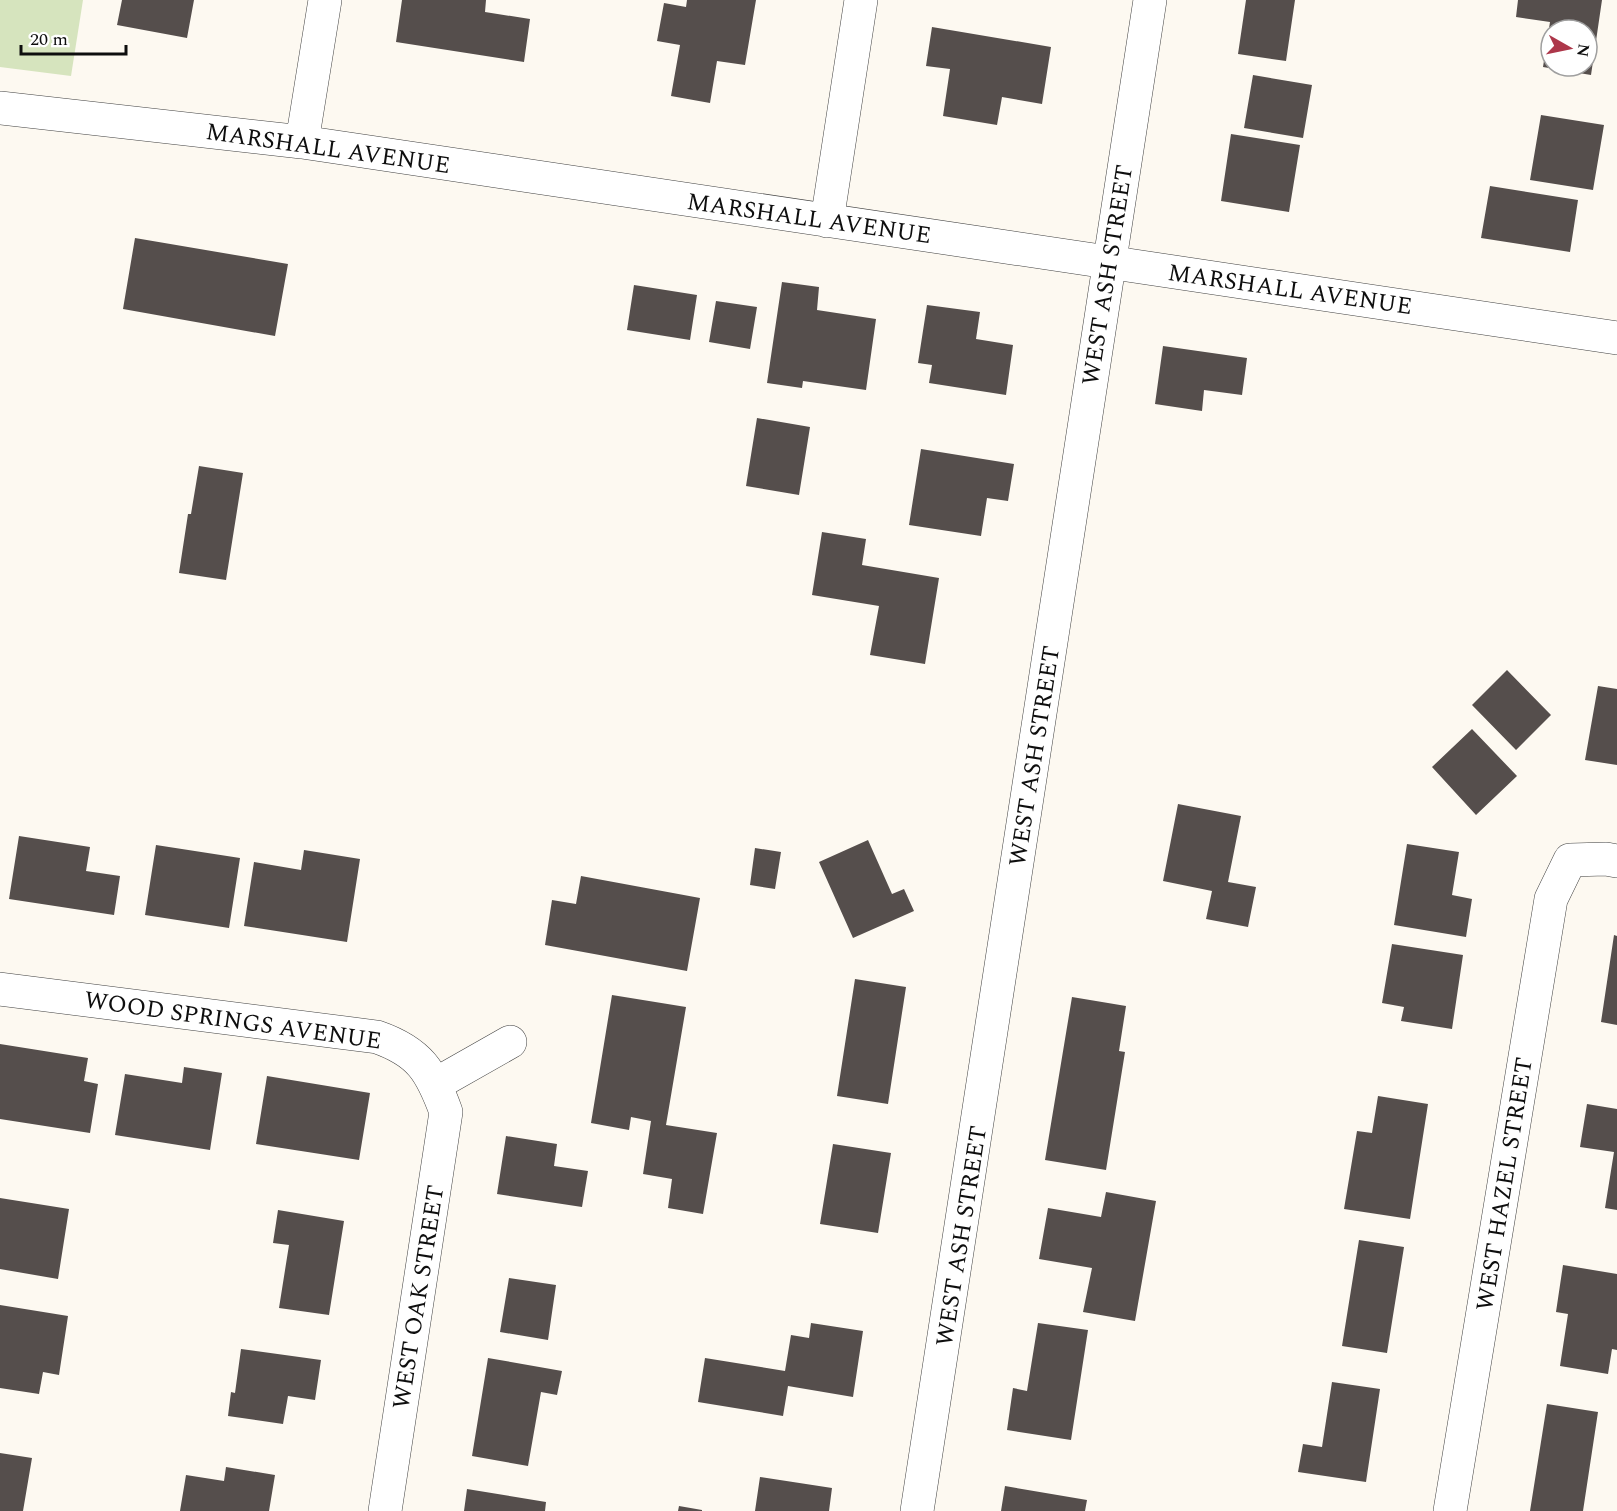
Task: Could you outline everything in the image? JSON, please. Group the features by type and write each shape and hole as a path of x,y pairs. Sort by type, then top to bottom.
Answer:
{"street":[{"path":"302,142 325,0"},
{"path":"827,221 861,0"},
{"name":"WEST ASH STREET","path":"917,1511 976,1141 1108,262 1150,0"},
{"name":"MARSHALL AVENUE","path":"0,108 302,142 1617,338"},
{"name":"WEST HAZEL STREET","path":"1450,1511 1551,899 1570,860 1617,861"},
{"name":"WOOD SPRINGS AVENUE","path":"0,988 377,1037 399,1044 418,1059 436,1084"},
{"path":"436,1084 510,1042"},
{"name":"WEST OAK STREET","path":"385,1511 446,1112 436,1084"}],"green space":[{"path":"0,0 83,0 71,76 0,67"}],"building":[{"path":"122,0 194,0 187,38 117,25"},
{"path":"402,0 486,0 485,12 530,19 524,62 396,42"},
{"path":"687,0 756,0 745,65 717,61 710,103 671,96 680,45 657,41 664,3 686,7"},
{"path":"1246,0 1295,0 1286,61 1238,54"},
{"path":"1518,0 1602,0 1599,20 1599,18 1539,18 1539,20 1516,17"},
{"path":"932,27 1051,47 1042,104 1002,97 997,125 943,116 950,69 926,66"},
{"path":"1253,75 1312,85 1303,138 1244,128"},
{"path":"1541,115 1604,125 1593,190 1530,180"},
{"path":"1231,134 1300,145 1289,212 1221,201"},
{"path":"1490,186 1578,200 1570,252 1481,238"},
{"path":"135,238 288,264 275,336 123,309"},
{"path":"782,282 819,287 817,310 876,319 866,390 803,381 802,388 767,383"},
{"path":"634,285 697,295 690,340 627,330"},
{"path":"716,301 757,307 750,349 709,342"},
{"path":"927,305 980,312 976,339 1013,345 1006,395 929,383 932,365 918,363"},
{"path":"1163,346 1247,358 1242,395 1204,390 1202,411 1155,404"},
{"path":"757,418 810,427 799,495 746,486"},
{"path":"921,449 1014,464 1008,501 987,498 981,536 909,525"},
{"path":"199,466 243,473 226,580 179,573 188,514 191,514"},
{"path":"822,532 866,539 862,565 939,578 925,664 870,655 879,606 812,595"},
{"path":"1507,670 1551,715 1516,750 1472,705"},
{"path":"1598,686 1617,689 1617,765 1585,760"},
{"path":"1472,729 1517,776 1476,815 1432,767"},
{"path":"1178,804 1241,816 1228,882 1256,887 1248,927 1206,919 1212,891 1163,881"},
{"path":"19,836 90,847 86,871 120,876 114,915 9,899"},
{"path":"868,840 892,894 904,889 914,911 853,938 819,862"},
{"path":"1407,844 1459,852 1452,895 1472,899 1466,937 1394,925"},
{"path":"156,845 240,858 229,928 145,915"},
{"path":"755,848 781,852 775,889 750,885"},
{"path":"304,850 360,859 347,942 244,926 254,862 301,870"},
{"path":"581,876 700,898 687,971 545,945 552,900 576,904"},
{"path":"1614,935 1617,936 1617,1025 1601,1022"},
{"path":"1392,944 1463,955 1452,1029 1401,1021 1404,1007 1382,1003"},
{"path":"855,979 906,987 888,1104 837,1096"},
{"path":"612,995 686,1007 666,1125 717,1133 703,1214 668,1208 672,1179 643,1174 651,1121 631,1117 629,1130 591,1123"},
{"path":"1072,997 1126,1006 1119,1051 1125,1052 1106,1170 1045,1160"},
{"path":"0,1044 88,1058 84,1081 98,1084 90,1133 0,1119"},
{"path":"184,1067 222,1073 210,1150 115,1135 125,1074 182,1083"},
{"path":"267,1076 370,1093 359,1160 256,1144"},
{"path":"1378,1096 1428,1104 1410,1219 1344,1209 1357,1131 1372,1133"},
{"path":"1587,1104 1617,1109 1617,1210 1605,1208 1614,1152 1580,1147"},
{"path":"506,1136 557,1144 554,1166 588,1171 582,1207 497,1194"},
{"path":"833,1144 891,1153 878,1233 820,1224"},
{"path":"1106,1192 1156,1201 1135,1321 1083,1312 1092,1268 1039,1259 1048,1208 1101,1217"},
{"path":"0,1198 69,1209 58,1279 0,1269"},
{"path":"278,1210 344,1221 329,1315 279,1308 289,1245 273,1243"},
{"path":"1359,1240 1404,1247 1387,1353 1342,1346"},
{"path":"1563,1265 1617,1274 1617,1350 1612,1349 1608,1374 1560,1366 1568,1314 1556,1312"},
{"path":"509,1278 556,1285 548,1340 500,1332"},
{"path":"0,1305 68,1316 59,1375 43,1372 39,1394 0,1388"},
{"path":"811,1323 863,1331 853,1397 788,1386 783,1416 698,1402 705,1358 785,1371 791,1335 809,1338"},
{"path":"1038,1323 1088,1330 1071,1440 1007,1430 1013,1388 1027,1391"},
{"path":"241,1349 321,1360 315,1400 288,1396 283,1424 228,1416 231,1392 235,1393"},
{"path":"488,1358 562,1371 557,1395 541,1392 528,1466 472,1456"},
{"path":"1332,1382 1380,1389 1366,1482 1298,1472 1303,1444 1322,1447"},
{"path":"1547,1404 1598,1412 1583,1511 1530,1511"},
{"path":"0,1453 32,1458 23,1511 0,1511"},
{"path":"226,1467 275,1475 269,1511 180,1511 186,1475 224,1481"},
{"path":"760,1477 832,1488 829,1511 755,1511"},
{"path":"1005,1486 1087,1500 1085,1511 1001,1511"},
{"path":"467,1489 546,1502 545,1511 464,1511"},
{"path":"679,1506 702,1510 702,1511 678,1511"}]}
